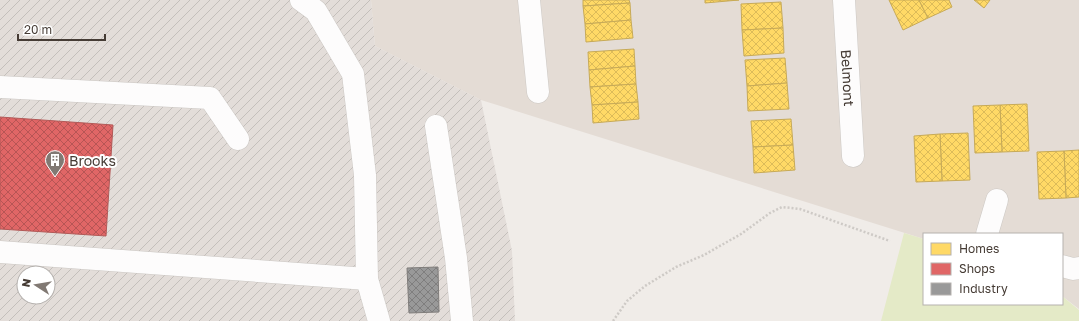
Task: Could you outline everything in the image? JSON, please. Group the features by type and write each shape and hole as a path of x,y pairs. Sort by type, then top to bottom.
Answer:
{"street":[{"path":"301,0 316,11 353,74 365,175 367,279 379,321"},
{"path":"529,0 538,92"},
{"name":"Belmont","path":"844,0 853,156"},
{"path":"0,87 210,98 238,139"},
{"path":"436,126 456,258 462,321"},
{"path":"987,233 997,200"},
{"path":"0,252 367,279"},
{"path":"1063,266 1073,269 1079,268"}],"path":[{"path":"613,321 627,301 645,286 676,267 704,255 741,234 770,213 782,207 800,209 890,241"}],"shaded area":[{"path":"0,0 371,0 375,46 481,100 512,251 515,321 0,321"},
{"path":"371,0 1079,0 1079,309 1063,297 1063,233 923,233 923,239 481,100 375,46"}],"green space":[{"path":"904,233 923,239 923,305 1063,305 1063,297 1079,310 1079,321 881,321"}],"building: Homes":[{"path":"583,0 629,0 630,3 583,6"},
{"path":"705,0 739,0 705,3"},
{"path":"889,0 919,0 928,18 903,30"},
{"path":"919,0 949,0 952,7 928,18"},
{"path":"974,0 990,0 984,8"},
{"path":"781,2 783,28 742,30 741,4"},
{"path":"630,3 631,20 585,24 583,6"},
{"path":"631,20 633,38 586,42 585,24"},
{"path":"783,28 784,53 744,56 742,30"},
{"path":"634,49 635,66 589,70 588,52"},
{"path":"785,58 787,83 747,86 745,60"},
{"path":"635,66 636,84 590,87 589,70"},
{"path":"787,83 789,109 748,111 747,86"},
{"path":"636,84 638,102 592,105 590,87"},
{"path":"638,102 639,119 593,123 592,105"},
{"path":"1027,104 1029,151 1002,152 1000,105"},
{"path":"1000,105 1002,152 975,153 973,106"},
{"path":"791,119 793,145 753,147 751,121"},
{"path":"968,133 970,180 942,181 940,134"},
{"path":"940,134 942,181 916,182 914,136"},
{"path":"793,145 795,170 754,173 753,147"},
{"path":"1079,150 1079,197 1066,198 1064,151"},
{"path":"1064,151 1066,198 1039,199 1037,152"}],"building: Shops":[{"name":"Brooks","path":"0,117 113,125 106,236 0,229"}],"building: Industry":[{"path":"438,267 439,312 409,313 407,268"}],"place":[{"name":"Brooks","path":"55,177"}]}
